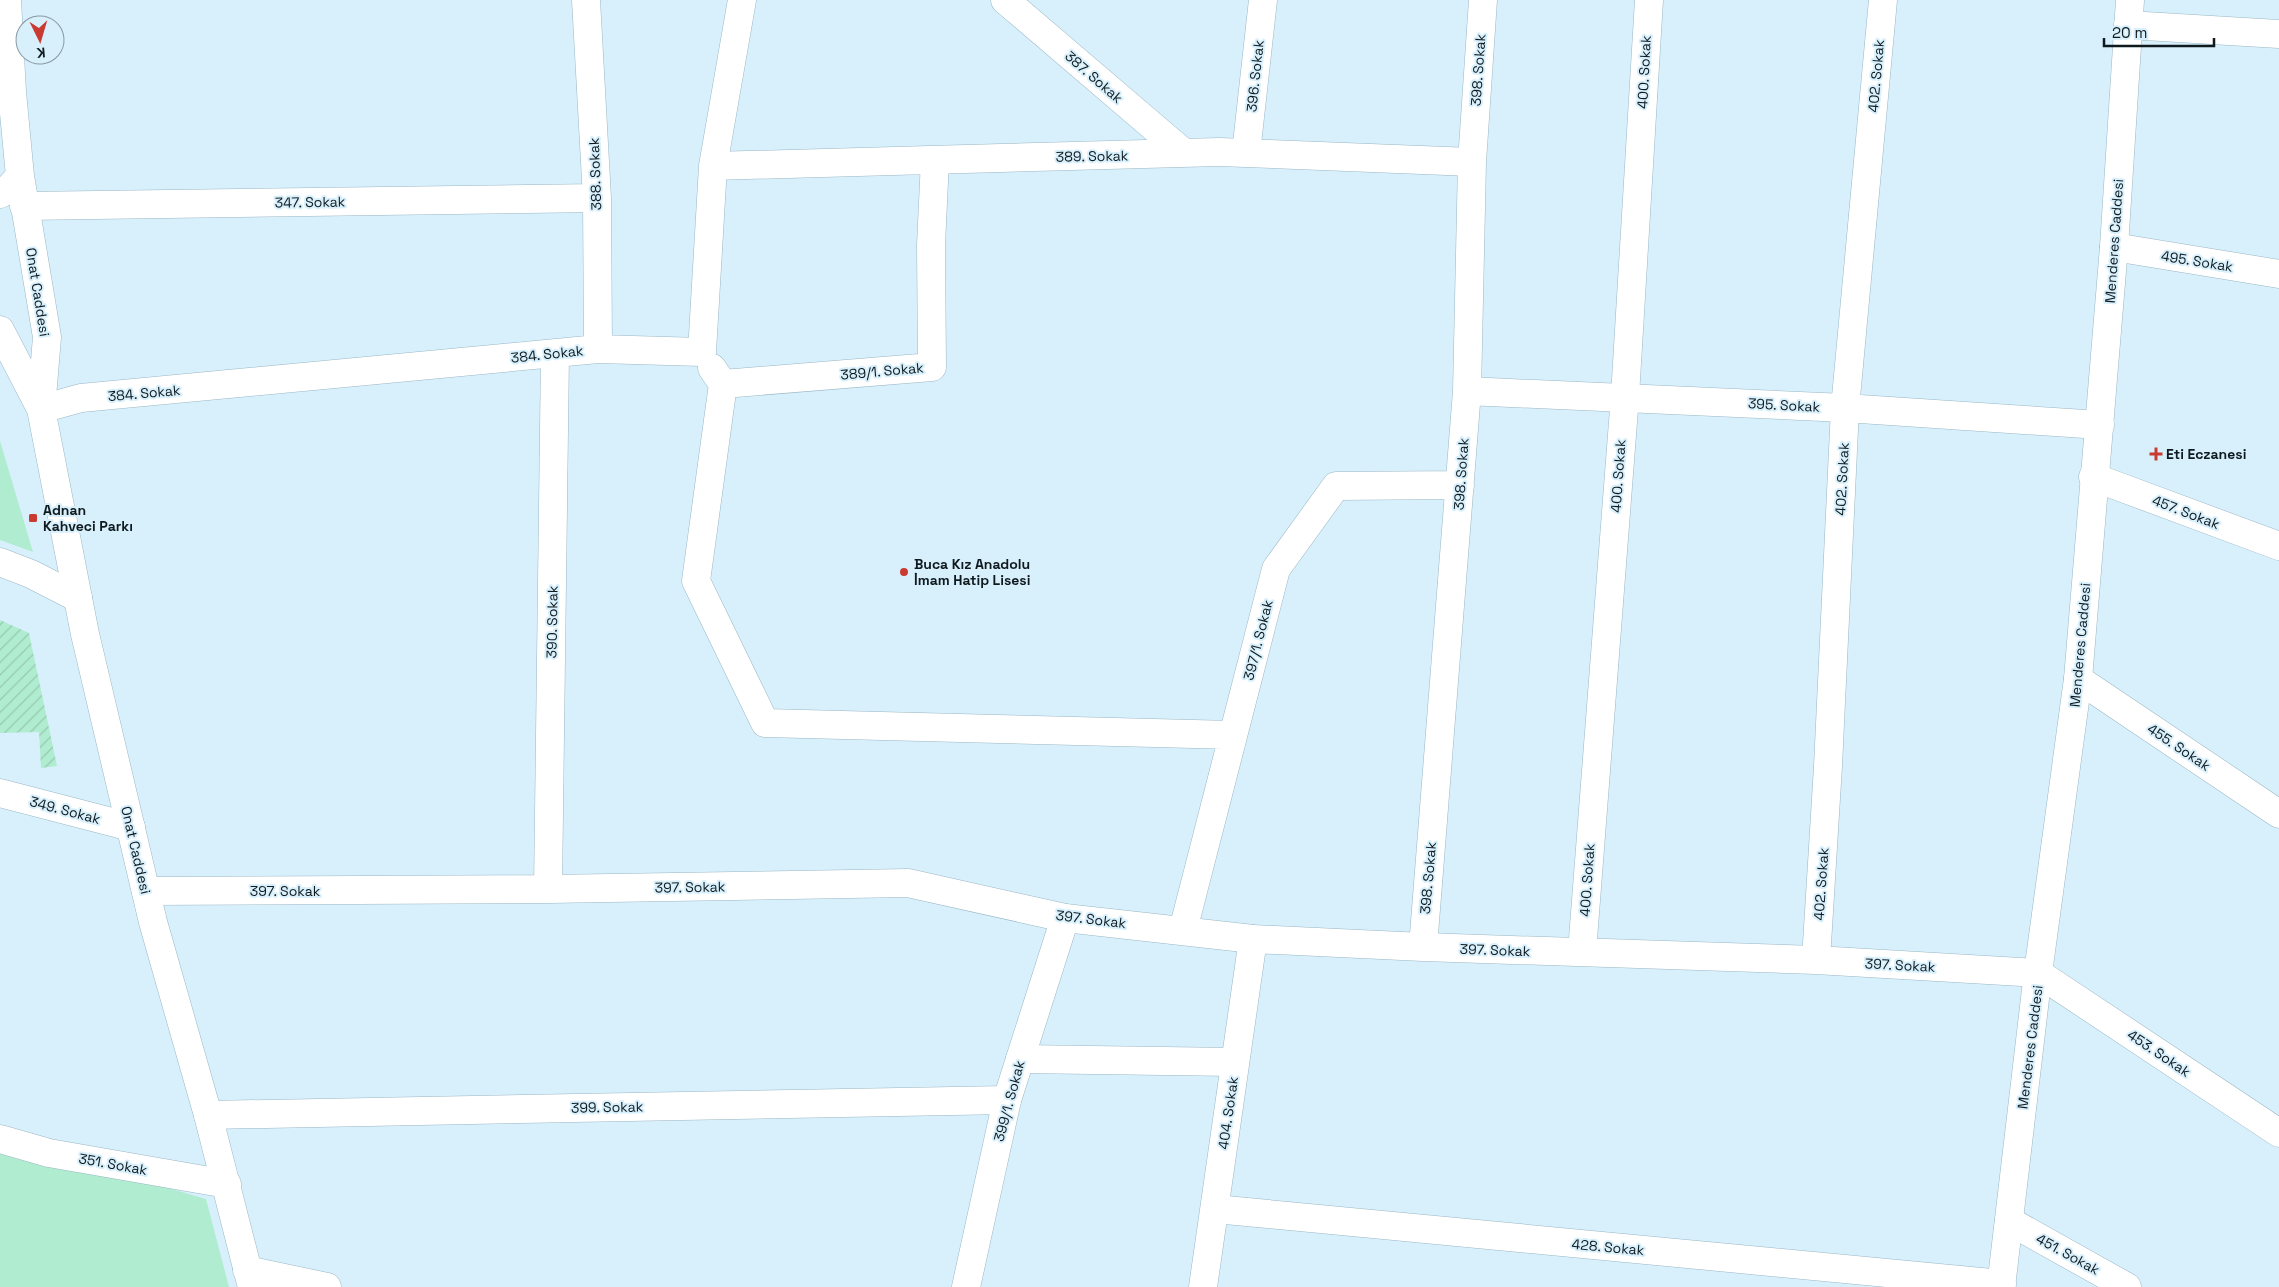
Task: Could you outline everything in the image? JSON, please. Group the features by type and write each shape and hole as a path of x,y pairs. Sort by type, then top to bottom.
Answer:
{"street":[{"name":"Onat Caddesi","path":"7,0 6,88 10,185 24,206 47,337 41,409 78,598 146,891 227,1184 250,1278"},
{"name":"388. Sokak","path":"586,0 596,198 598,349"},
{"path":"742,0 713,166 702,352 723,384 696,581 765,723 1233,735"},
{"name":"387. Sokak","path":"1005,0 1184,153"},
{"name":"396. Sokak","path":"1246,153 1263,0"},
{"name":"398. Sokak","path":"1423,947 1468,390 1472,162 1483,0"},
{"name":"400. Sokak","path":"1582,952 1625,396 1648,0"},
{"name":"402. Sokak","path":"1816,960 1828,766 1845,408 1883,0"},
{"path":"2129,13 2279,34"},
{"name":"Menderes Caddesi","path":"2001,1286 2038,973 2078,679 2114,247 2129,13"},
{"name":"389. Sokak","path":"713,166 1184,153 1246,153 1472,162"},
{"name":"389/1. Sokak","path":"723,384 932,366 931,245 935,160"},
{"name":"347. Sokak","path":"24,206 596,198"},
{"name":"495. Sokak","path":"2114,247 2279,274"},
{"name":"Onat Caddesi","path":"0,330 41,409"},
{"name":"384. Sokak","path":"41,409 82,398 598,349 702,352"},
{"name":"390. Sokak","path":"548,890 555,354"},
{"name":"395. Sokak","path":"1468,390 1845,408 2100,425"},
{"name":"457. Sokak","path":"2094,477 2279,546"},
{"name":"397/1. Sokak","path":"1183,930 1276,569 1336,486 1460,486"},
{"path":"0,562 31,574 78,598"},
{"name":"455. Sokak","path":"2078,679 2279,814"},
{"name":"349. Sokak","path":"0,792 131,827"},
{"name":"397. Sokak","path":"146,891 548,890 908,883 1065,918 1253,939 1423,947 1816,960 2038,973"},
{"name":"399/1. Sokak","path":"966,1287 1007,1100 1065,918"},
{"name":"404. Sokak","path":"1203,1287 1253,939"},
{"name":"453. Sokak","path":"2038,973 2279,1133"},
{"path":"1020,1059 1235,1062"},
{"name":"399. Sokak","path":"208,1114 1007,1100"},
{"name":"351. Sokak","path":"0,1139 49,1153 227,1184"},
{"name":"428. Sokak","path":"1215,1209 2001,1286"},
{"name":"451. Sokak","path":"2009,1221 2127,1287"},
{"path":"250,1278 326,1287"}],"green space":[{"path":"0,441 33,552 0,540"},
{"path":"0,620 29,633 57,766 41,768 39,732 0,733"},
{"path":"0,1139 206,1199 229,1287 0,1287"}],"place":[{"name":"Eti Eczanesi","path":"2156,454"},
{"name":"Adnan Kahveci Parkı","path":"33,518"},
{"name":"Buca Kız Anadolu İmam Hatip Lisesi","path":"904,572"}]}
